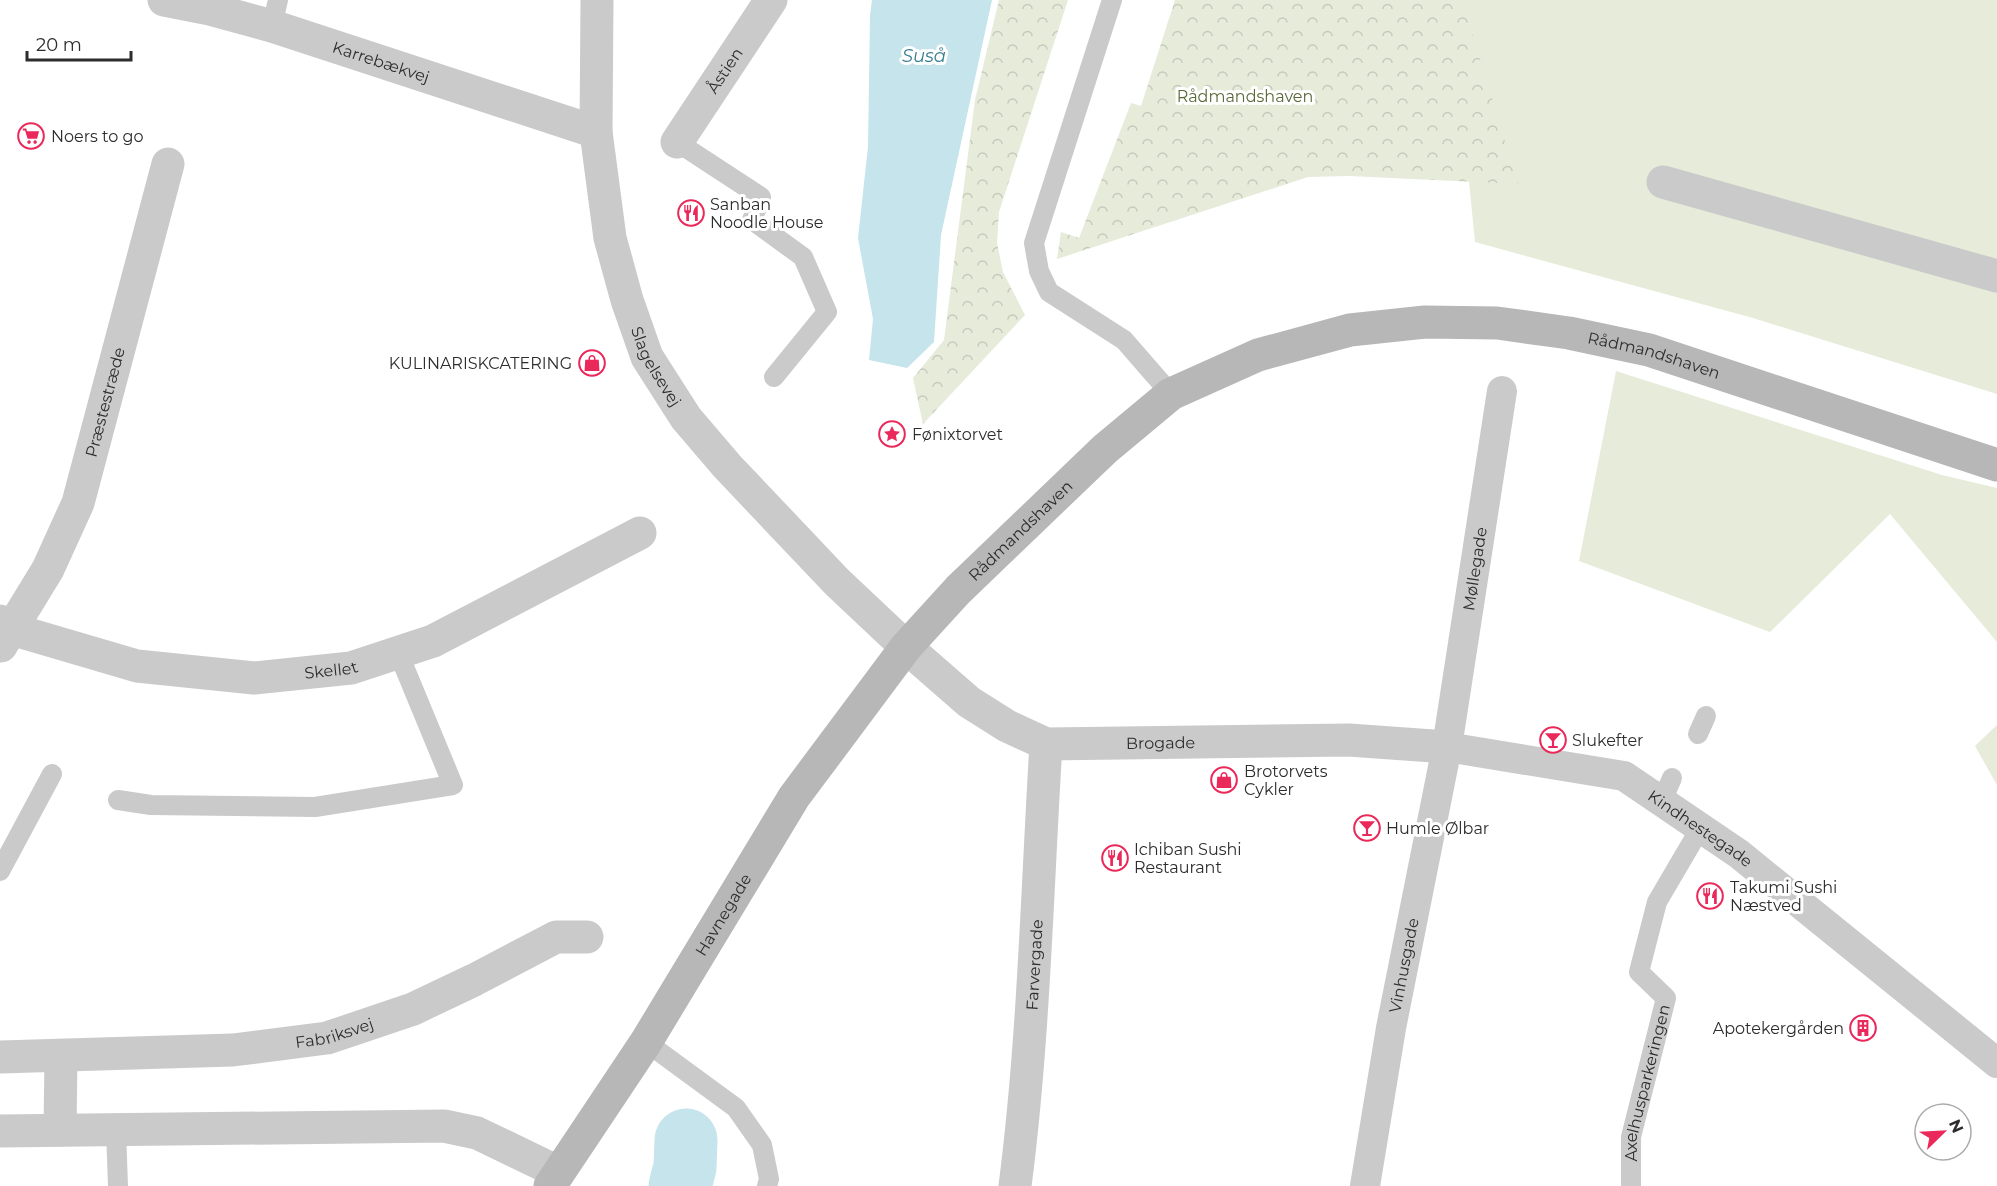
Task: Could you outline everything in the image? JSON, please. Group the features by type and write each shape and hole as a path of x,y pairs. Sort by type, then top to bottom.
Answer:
{"main road":[{"name":"Rådmandshaven","path":"906,647 958,591 1097,457 1171,394 1258,355 1350,330 1425,322 1497,323 1569,333 1649,350 1997,465"},
{"name":"Havnegade","path":"554,1179 646,1042 794,797 906,647"}],"street":[{"name":"Karrebækvej","path":"164,0 210,9 275,13 596,132"},
{"name":"Slagelsevej","path":"597,0 596,132 610,238 627,300 647,357 686,418 727,466 837,582 906,647"},
{"name":"Åstien","path":"677,142 771,0"},
{"name":"Præstestræde","path":"4,633 48,569 78,503 168,164"},
{"path":"1663,182 1997,276"},
{"name":"Møllegade","path":"1448,747 1502,391"},
{"name":"Skellet","path":"4,633 137,666 254,678 351,668 433,641 640,533"},
{"name":"Brogade","path":"906,647 969,702 1007,726 1046,744 1349,740 1448,747"},
{"name":"Farvergade","path":"1015,1186 1031,1039 1046,744"},
{"name":"Kindhestegade","path":"1448,747 1624,776 1667,789 1701,827 1739,854 1997,1063"},
{"name":"Vinhusgade","path":"1365,1186 1391,1028 1448,747"},
{"name":"Fabriksvej","path":"0,1057 233,1050 327,1038 413,1009 556,937 587,937"},
{"path":"60,1130 61,1056"},
{"path":"0,1131 444,1126 477,1133 554,1179"}],"lane":[{"path":"1112,0 1034,243 1039,271 1049,292 1124,339 1171,394"},
{"path":"677,142 760,197 752,220 803,257 827,312 774,377"},
{"path":"118,800 151,805 315,807 453,785 398,652"},
{"path":"0,871 52,774"},
{"name":"Axelhusparkeringen","path":"1631,1186 1631,1137 1666,998 1639,972 1657,902 1701,827"},
{"path":"646,1042 736,1108 762,1144 769,1179 767,1186"},
{"path":"116,1130 118,1186"}],"green space":[{"path":"999,0 1068,0 999,212 997,243 1003,272 1025,315 923,424 913,378 944,340 975,100"},
{"name":"Rådmandshaven","path":"1175,0 1462,0 1518,184 1349,176 1308,177 1057,259 1061,232 1079,238 1131,103 1141,106"},
{"path":"1451,0 1997,0 1997,394 1753,318 1475,242"},
{"path":"1616,371 1942,475 1997,488 1997,642 1890,514 1770,632 1579,561"},
{"path":"1997,725 1997,785 1975,746"}],"water":[{"name":"Suså","path":"872,0 992,0 941,235 934,342 907,368 869,360 873,319 858,238 868,147"}],"waterway":[{"name":"Suså","path":"680,1186 685,1167 686,1140"}],"place":[{"name":"Noers to go","path":"31,136"},
{"name":"Sanban Noodle House","path":"691,213"},
{"name":"KULINARISKCATERING","path":"592,363"},
{"name":"Fønixtorvet","path":"892,434"},
{"name":"Slukefter","path":"1553,740"},
{"name":"Brotorvets Cykler","path":"1224,780"},
{"name":"Humle Ølbar","path":"1367,828"},
{"name":"Ichiban Sushi Restaurant","path":"1115,858"},
{"name":"Takumi Sushi Næstved","path":"1710,896"},
{"name":"Apotekergården","path":"1863,1028"}]}
